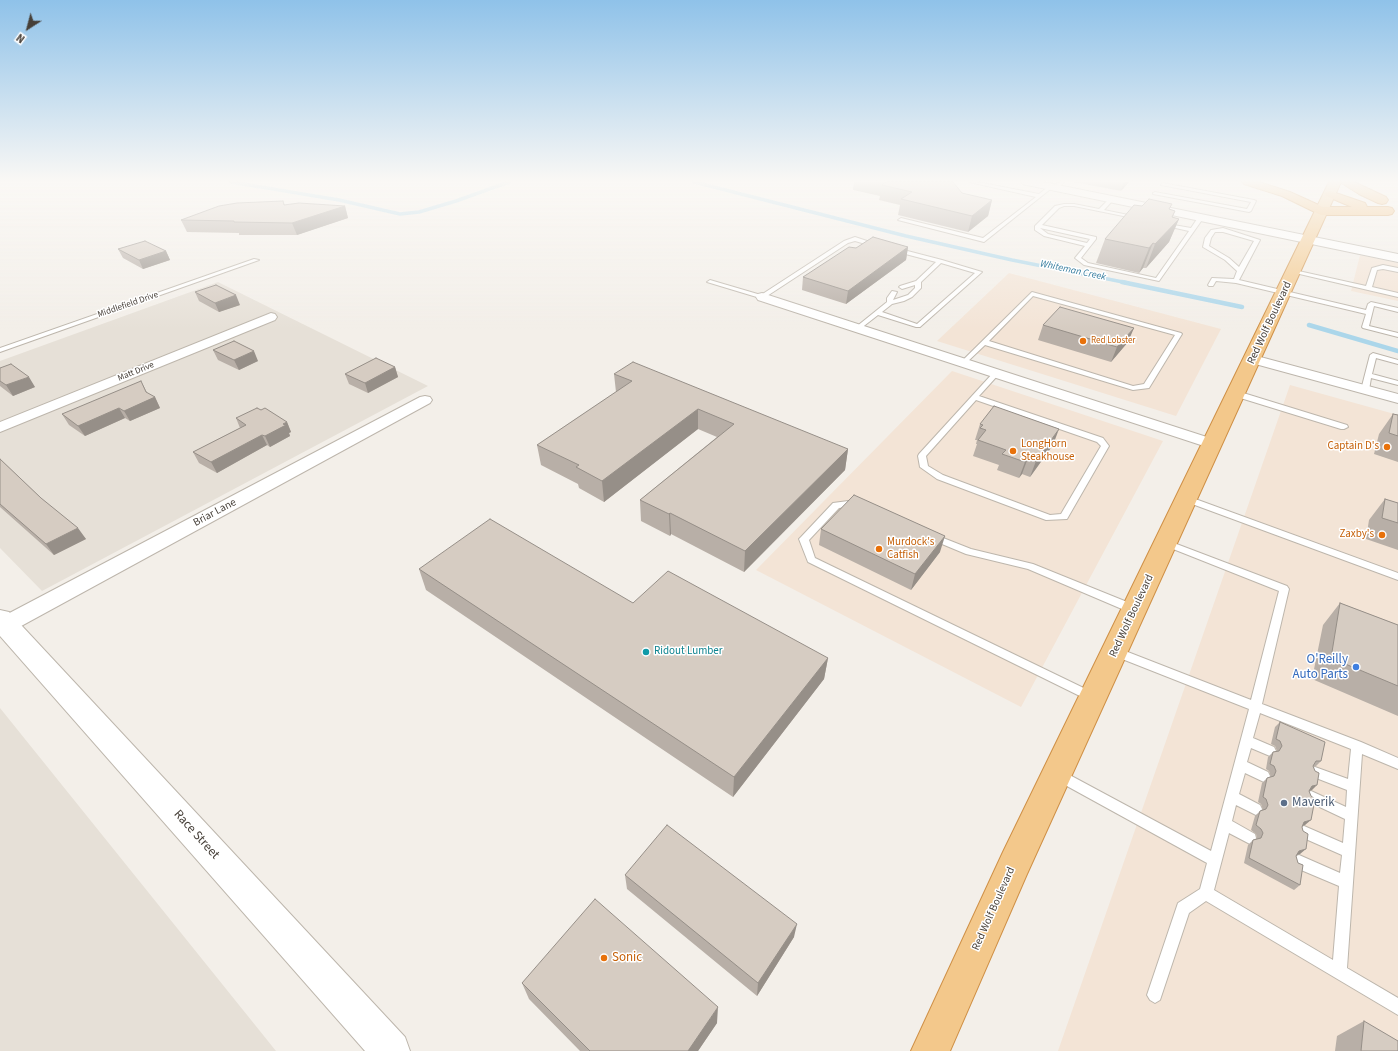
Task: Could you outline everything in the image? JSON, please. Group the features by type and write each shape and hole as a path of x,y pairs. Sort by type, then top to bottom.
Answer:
{"highway":[{"name":"Red Wolf Boulevard","path":"930,1051 1057,775 1312,231"}],"street":[{"path":"1266,231 1398,258"},
{"path":"762,297 963,364 1213,444"},
{"name":"Matt Drive","path":"0,427 272,317"},
{"path":"1253,358 1398,399"},
{"name":"Briar Lane","path":"3,622 425,400"},
{"name":"Race Street","path":"3,622 391,1051"}],"lane":[{"path":"947,231 984,240 995,231"},
{"path":"1040,231 1046,235 1088,245"},
{"path":"1062,231 1094,238 1078,258 1086,264 1157,280 1191,231"},
{"path":"1213,231 1208,238 1206,247 1228,259 1240,271"},
{"path":"1227,231 1257,240 1236,281"},
{"path":"710,282 762,297 846,242 855,240 979,272 918,326 878,313"},
{"name":"Middlefield Drive","path":"0,350 256,260"},
{"path":"902,287 918,282 940,262"},
{"path":"1369,288 1374,269 1383,267 1398,270"},
{"path":"1294,272 1398,295"},
{"path":"1211,285 1214,279 1236,281 1369,313"},
{"path":"858,328 890,303 910,296 918,288 918,282"},
{"path":"890,303 894,292"},
{"path":"963,364 984,342 1032,294 1179,334 1146,386 1133,388 984,342"},
{"path":"1398,310 1372,304 1365,327 1398,335"},
{"path":"1365,390 1373,355 1398,362"},
{"path":"975,397 1100,440 1105,446 1064,517 1049,518 940,477 924,467 922,456 995,374"},
{"path":"1368,375 1398,384"},
{"path":"1236,394 1344,427"},
{"path":"1187,499 1398,577"},
{"path":"863,506 856,503 836,505 804,539 811,560 1093,698"},
{"path":"926,534 969,552 1030,566 1135,610"},
{"path":"1155,995 1183,908 1206,893 1241,765 1284,589 1166,543"},
{"path":"1115,652 1256,706 1398,764"},
{"path":"1247,741 1270,751"},
{"path":"1339,972 1357,746"},
{"path":"1241,765 1264,776"},
{"path":"1315,772 1354,787"},
{"path":"1057,775 1215,860"},
{"path":"1232,797 1256,809"},
{"path":"1311,797 1352,816"},
{"path":"1225,824 1250,838"},
{"path":"1304,832 1349,852"},
{"path":"1299,862 1346,882"},
{"path":"1206,893 1398,1006"}],"shaded area":[{"path":"1360,255 1398,263 1398,301 1351,291"},
{"path":"1009,273 1221,329 1176,416 937,341"},
{"path":"218,282 428,386 42,591 0,548 0,361"},
{"path":"952,371 1163,441 1021,707 756,570"},
{"path":"1290,385 1398,415 1398,1051 1058,1051"},
{"path":"0,708 276,1051 0,1051"}],"building":[{"path":"1112,231 1167,231 1149,248 1105,239"},
{"path":"873,237 908,247 848,291 803,277 849,247 856,248"},
{"path":"145,241 166,251 139,260 118,249"},
{"path":"216,285 236,295 215,303 195,292"},
{"path":"1060,307 1134,328 1117,347 1043,325"},
{"path":"234,341 254,351 234,360 213,350"},
{"path":"376,358 395,367 365,383 345,374"},
{"path":"633,362 848,449 745,551 670,513 669,514 640,500 734,424 698,409 602,481 576,467 579,465 537,445 632,381 614,374"},
{"path":"11,364 29,377 6,385 0,381 0,368"},
{"path":"141,381 146,392 155,397 124,411 119,408 78,426 62,414"},
{"path":"994,406 1059,429 1036,461 1028,458 1025,462 1002,454 1006,450 978,440 986,430 980,428 983,425 980,424"},
{"path":"257,408 261,410 265,408 287,422 283,424 286,425 265,436 262,435 211,462 193,452 246,425 236,418"},
{"path":"1393,414 1398,415 1398,436 1389,433"},
{"path":"0,459 41,498 78,528 46,544 0,504"},
{"path":"854,495 945,536 915,574 821,529"},
{"path":"1385,499 1398,503 1398,523 1382,518"},
{"name":"Ridout Lumber","path":"490,519 633,603 668,571 828,658 734,777 419,569"},
{"path":"1340,603 1398,625 1398,686 1331,658"},
{"name":"Maverik","path":"1280,722 1325,742 1321,761 1316,761 1313,766 1315,771 1319,773 1317,785 1312,786 1309,791 1311,796 1315,799 1311,820 1304,822 1302,827 1303,831 1308,834 1306,849 1299,851 1296,856 1298,863 1303,865 1300,885 1249,858 1253,840 1261,838 1263,833 1256,825 1260,811 1266,809 1268,805 1266,799 1263,797 1267,778 1274,776 1276,771 1274,766 1270,764 1273,752 1279,751 1282,746 1280,741 1276,739"},
{"path":"667,825 797,924 758,983 625,875"},
{"name":"Sonic","path":"595,899 718,1007 688,1051 590,1051 522,983"},
{"path":"1364,1021 1398,1041 1398,1051 1361,1051"}],"waterway":[{"name":"Whiteman Creek","path":"887,231 1012,260 1128,283"},
{"name":"Whiteman Creek","path":"1122,282 1242,307"},
{"name":"Whiteman Creek","path":"1309,325 1398,351"}],"place":[{"name":"Red Lobster","path":"1083,341"},
{"name":"Captain D's","path":"1387,447"},
{"name":"LongHorn Steakhouse","path":"1013,451"},
{"name":"Zaxby's","path":"1382,535"},
{"name":"Murdock's Catfish","path":"879,549"},
{"name":"Ridout Lumber","path":"646,652"},
{"name":"O'Reilly Auto Parts","path":"1356,667"},
{"name":"Maverik","path":"1284,803"},
{"name":"Sonic","path":"604,958"}]}
